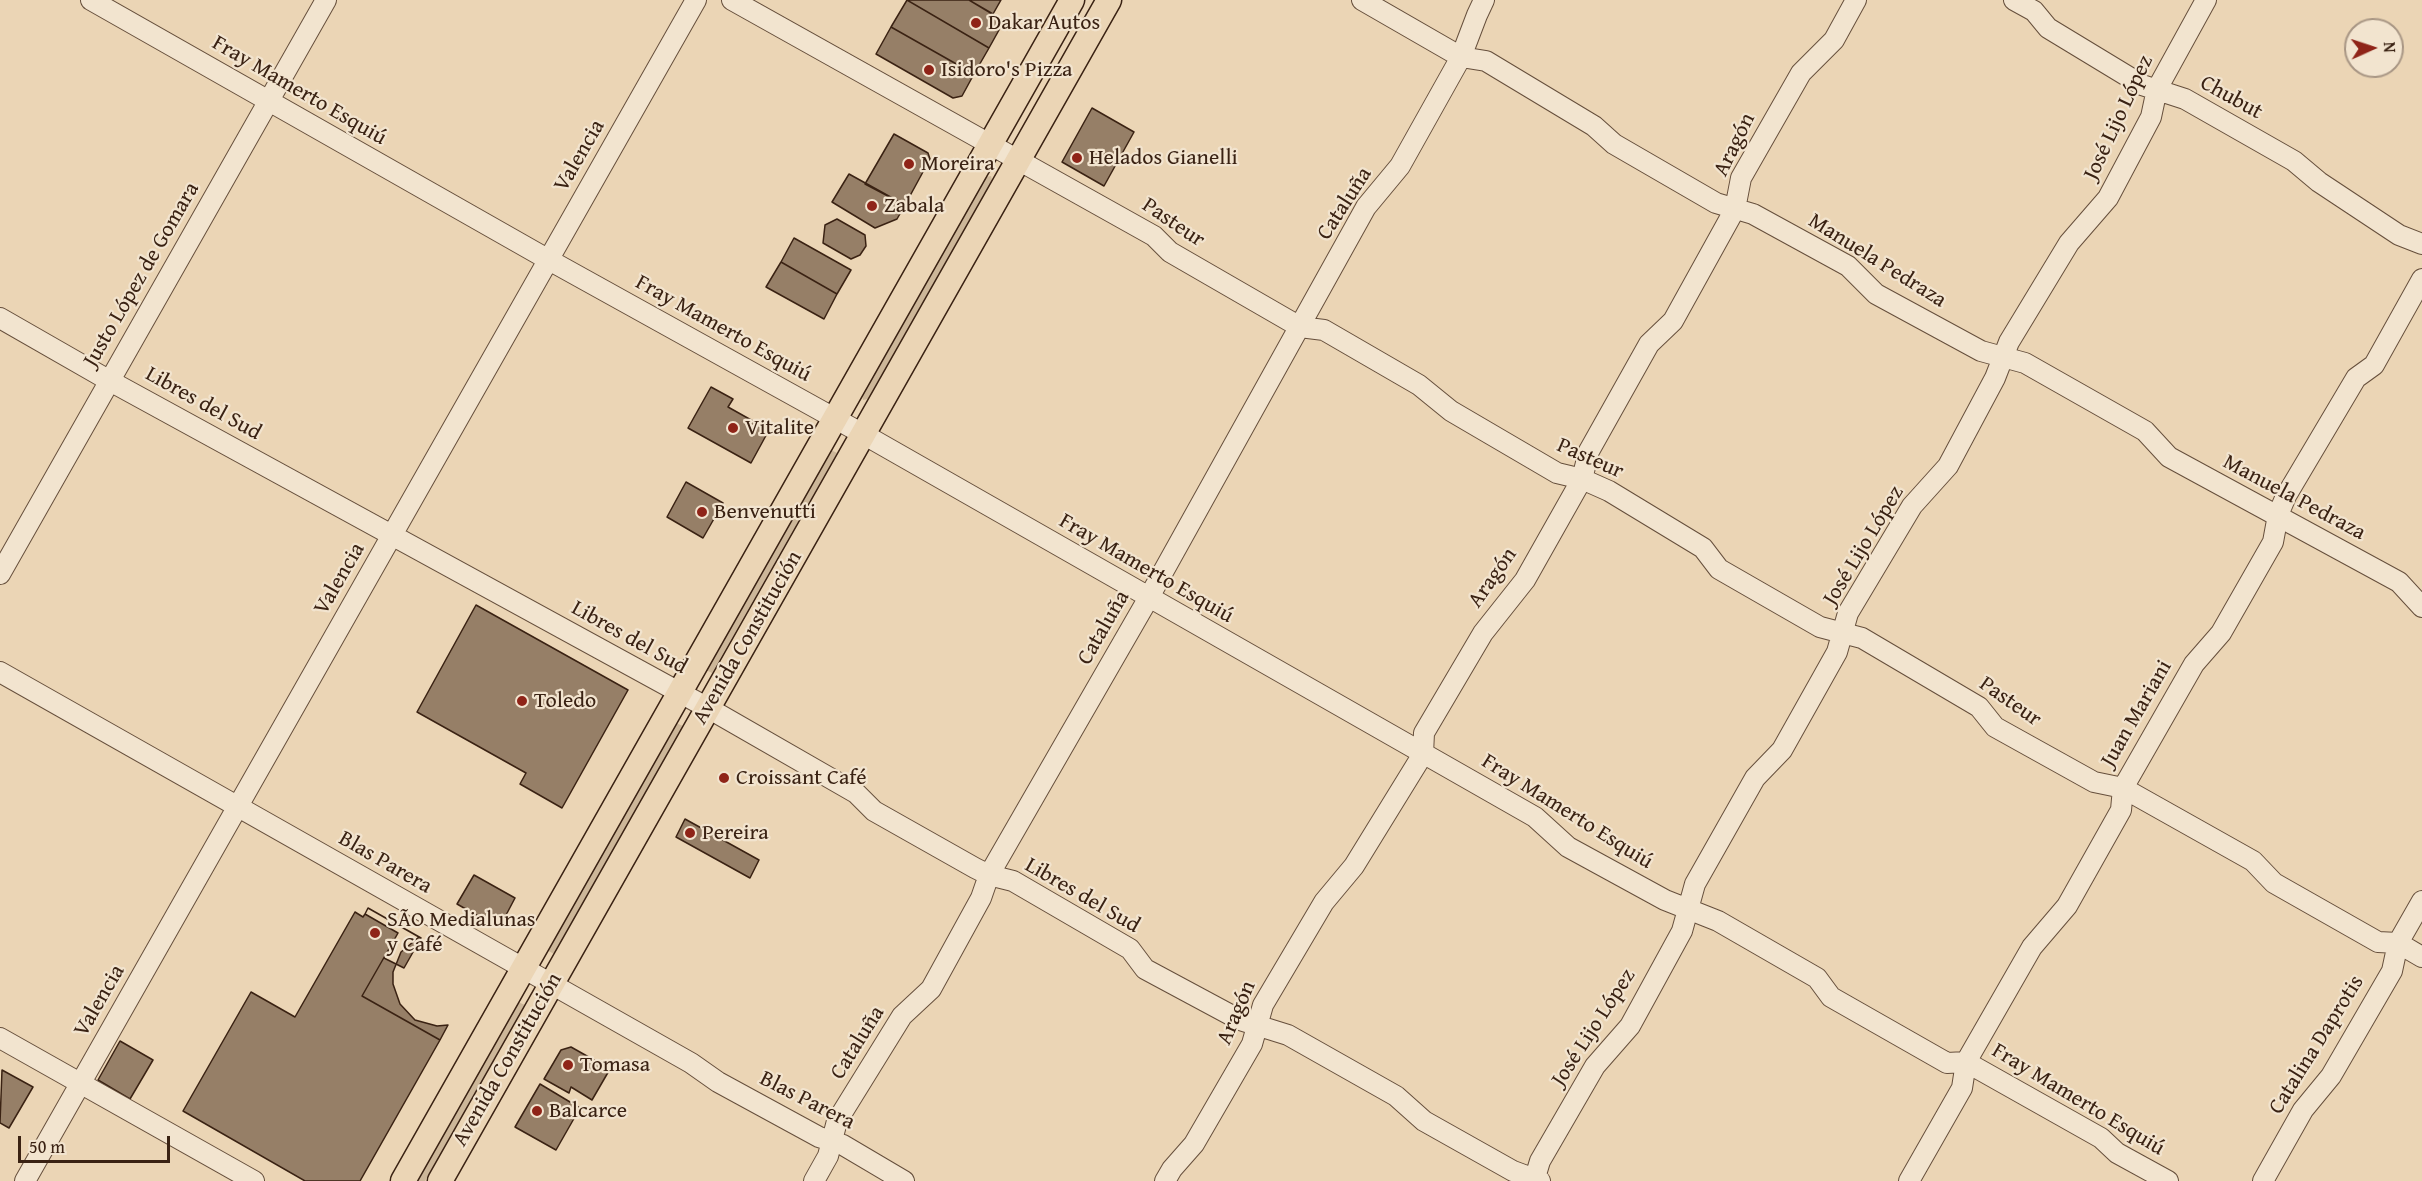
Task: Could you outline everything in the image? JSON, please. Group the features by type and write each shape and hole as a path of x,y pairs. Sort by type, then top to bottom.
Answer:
{"main road":[{"name":"Avenida Constitución","path":"403,1181 1072,0"},
{"name":"Avenida Constitución","path":"440,1181 1109,0"}],"street":[{"name":"Fray Mamerto Esquiú","path":"91,0 549,260 835,418 1148,599 1535,817 1568,847 1665,900 1718,921 1818,978 1831,997 1947,1063 1966,1062 2101,1138 2117,1153 2168,1181"},
{"name":"Justo López de Gomara","path":"0,574 326,0"},
{"name":"Valencia","path":"26,1181 696,0"},
{"name":"Pasteur","path":"732,0 1154,236 1170,252 1300,327 1324,330 1419,385 1452,411 1557,473 1582,479 1609,491 1703,548 1719,569 1820,627 1862,638 1979,707 1995,727 2094,782 2123,788 2253,861 2274,884 2378,942 2398,943 2422,957"},
{"name":"Manuela Pedraza","path":"1362,0 1461,57 1486,62 1594,126 1614,144 1716,203 1753,214 1848,266 1876,294 1981,351 2025,363 2145,431 2169,457 2264,511 2278,515 2398,582 2422,607"},
{"name":"Cataluña","path":"814,1181 828,1156 837,1121 902,1016 930,989 981,898 989,875 1148,599 1366,207 1400,166 1461,57 1484,0"},
{"name":"Aragón","path":"1165,1181 1172,1168 1194,1144 1252,1044 1263,1005 1324,902 1354,866 1423,754 1424,732 1483,633 1525,580 1582,479 1589,452 1649,344 1673,321 1735,209 1741,178 1801,73 1834,40 1856,0"},
{"name":"Chubut","path":"2014,0 2034,11 2048,28 2142,85 2185,99 2294,161 2319,182 2399,235 2422,244"},
{"name":"José Lijo López","path":"1536,1180 1540,1161 1595,1066 1630,1026 1682,931 1695,885 1755,778 1782,750 1836,652 1848,614 1912,506 1948,466 1995,378 2009,342 2069,243 2108,198 2151,117 2157,89 2206,0"},
{"name":"Juan Mariani","path":"1909,1181 1962,1088 1966,1062 2032,947 2067,906 2121,810 2123,788 2194,664 2221,633 2273,542 2278,515 2286,496 2356,378 2374,365 2422,279"},
{"name":"Libres del Sud","path":"0,318 110,381 708,708 856,793 874,811 989,875 1013,881 1130,949 1145,969 1240,1020 1288,1035 1396,1096 1424,1121 1513,1171 1536,1180"},
{"name":"Blas Parera","path":"0,672 691,1063 718,1082 819,1137 843,1145 904,1181"},
{"name":"Catalina Daprotis","path":"2263,1181 2303,1110 2331,1076 2392,971 2398,943 2422,901"},
{"path":"0,1038 254,1181"}],"shaded area":[{"path":"991,176 992,180 868,399 863,400 862,395 986,177"},
{"path":"831,450 837,453 712,673 706,670"},
{"path":"676,723 683,726 554,954 547,950"},
{"path":"518,1002 525,1005 425,1181 417,1181"}],"building":[{"path":"907,0 989,48 974,74 891,27"},
{"path":"907,0 969,0 1004,21 989,48"},
{"path":"969,0 1001,0 993,14"},
{"path":"891,27 974,74 962,96 953,98 876,54"},
{"path":"1092,108 1134,132 1104,186 1062,162"},
{"path":"894,134 928,153 930,159 905,205 865,184"},
{"path":"849,174 905,205 897,219 875,228 832,202"},
{"path":"837,219 865,235 866,246 860,255 851,259 823,243 825,225"},
{"path":"794,238 851,270 837,294 781,262"},
{"path":"781,262 837,294 824,319 766,287"},
{"path":"711,387 733,399 728,407 769,430 751,463 688,428"},
{"path":"686,482 723,503 703,538 667,517"},
{"name":"Toledo","path":"476,605 628,690 562,808 520,784 526,773 417,712"},
{"path":"685,819 759,860 750,878 676,837"},
{"path":"474,875 515,898 505,917 492,924 457,904"},
{"path":"368,908 419,937 401,952 393,972 393,984 400,1004 415,1020 437,1026 448,1025 440,1040 362,996 398,933 365,914"},
{"path":"368,908 421,938 404,968 384,958 398,933 365,914"},
{"path":"355,912 363,917 365,914 398,933 362,996 440,1040 360,1181 305,1181 183,1111 251,992 295,1017"},
{"path":"120,1041 153,1060 130,1099 98,1080"},
{"path":"571,1047 610,1069 592,1100 571,1087 569,1093 544,1079 561,1050"},
{"path":"2,1070 33,1087 9,1128 0,1123"},
{"path":"540,1084 580,1108 556,1150 515,1127"}],"place":[{"name":"Dakar Autos","path":"976,23"},
{"name":"Isidoro's Pizza","path":"929,70"},
{"name":"Helados Gianelli","path":"1077,158"},
{"name":"Moreira","path":"909,164"},
{"name":"Zabala","path":"872,206"},
{"name":"Vitalite","path":"733,428"},
{"name":"Benvenutti","path":"702,512"},
{"name":"Toledo","path":"522,701"},
{"name":"Croissant Café","path":"724,778"},
{"name":"Pereira","path":"690,833"},
{"name":"SÃO Medialunas y Café","path":"375,933"},
{"name":"Tomasa","path":"568,1065"},
{"name":"Balcarce","path":"537,1111"}]}
